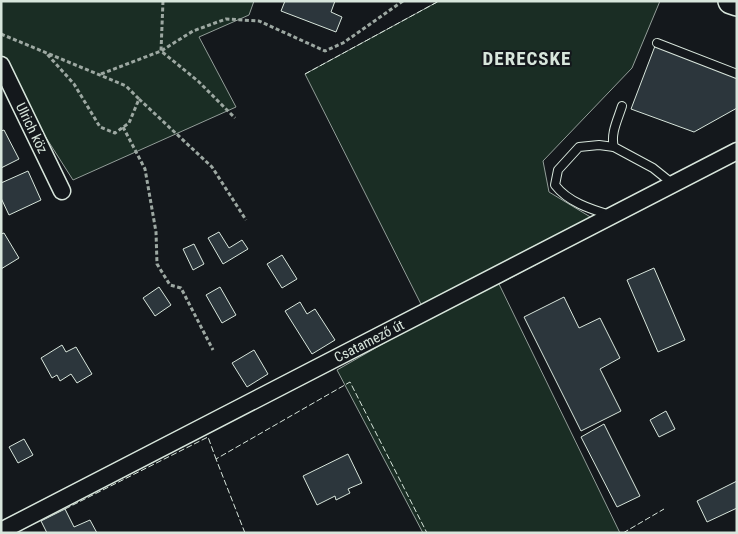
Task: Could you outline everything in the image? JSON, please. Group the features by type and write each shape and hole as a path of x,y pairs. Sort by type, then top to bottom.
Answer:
{"main road":[{"path":"731,1 737,3"}],"street":[{"name":"Ulrich köz","path":"1,65 62,191"},
{"name":"Csatamező út","path":"1,531 24,527 737,151"}],"lane":[{"path":"657,43 737,74"},
{"path":"614,147 612,141 614,130 622,106"},
{"path":"612,216 576,202 562,194 555,184 558,170 579,148 599,145 614,147 653,168 673,184"}],"path":[{"path":"161,51 163,1"},
{"path":"101,74 161,51 194,31 226,19 259,21 325,51 343,43 403,1"},
{"path":"1,34 126,86 212,167 246,220"},
{"path":"161,51 198,80 235,118"},
{"path":"47,54 74,84 100,127 115,133 128,123 139,99"},
{"path":"123,127 145,169 156,232 157,264 170,285 181,288 213,350"}],"green space":[{"path":"1,1 254,1 249,15 199,37 236,107 73,180 1,67"},
{"path":"439,1 660,1 632,68 543,161 549,192 607,227 499,284 620,533 423,533 337,370 428,318 305,74"}],"building":[{"path":"285,1 335,1 331,12 342,17 336,32 281,11"},
{"path":"655,46 737,78 737,108 694,132 631,109"},
{"path":"4,130 19,159 1,168 1,131"},
{"path":"28,171 41,200 9,215 1,198 1,183"},
{"path":"219,232 229,248 242,240 248,249 223,264 208,238"},
{"path":"4,233 19,258 1,269 1,234"},
{"path":"194,244 204,264 193,270 183,249"},
{"path":"282,255 297,279 282,288 267,264"},
{"path":"654,268 685,340 658,352 627,280"},
{"path":"159,287 171,305 155,316 143,298"},
{"path":"220,287 236,315 222,323 206,295"},
{"path":"564,297 579,328 600,318 620,358 600,369 621,411 581,431 524,317"},
{"path":"300,302 307,314 315,309 335,340 312,354 285,311"},
{"path":"62,345 66,352 76,347 92,374 77,383 71,374 60,381 57,375 52,378 41,358"},
{"path":"254,350 268,374 247,387 232,363"},
{"path":"666,411 675,429 659,437 650,420"},
{"path":"604,424 640,496 617,507 581,437"},
{"path":"24,439 33,455 18,463 9,447"},
{"path":"348,454 362,483 348,489 350,493 336,500 335,496 317,505 303,476"},
{"path":"737,481 737,508 707,522 697,501"},
{"path":"65,509 74,527 90,520 97,533 47,533 41,521"}],"fence":[{"path":"305,74 439,1"},
{"path":"245,533 216,459 350,382 427,533"},
{"path":"65,509 208,437 216,459"},
{"path":"623,533 664,509"}],"district":[{"name":"DERECSKE","path":"527,58"}]}
